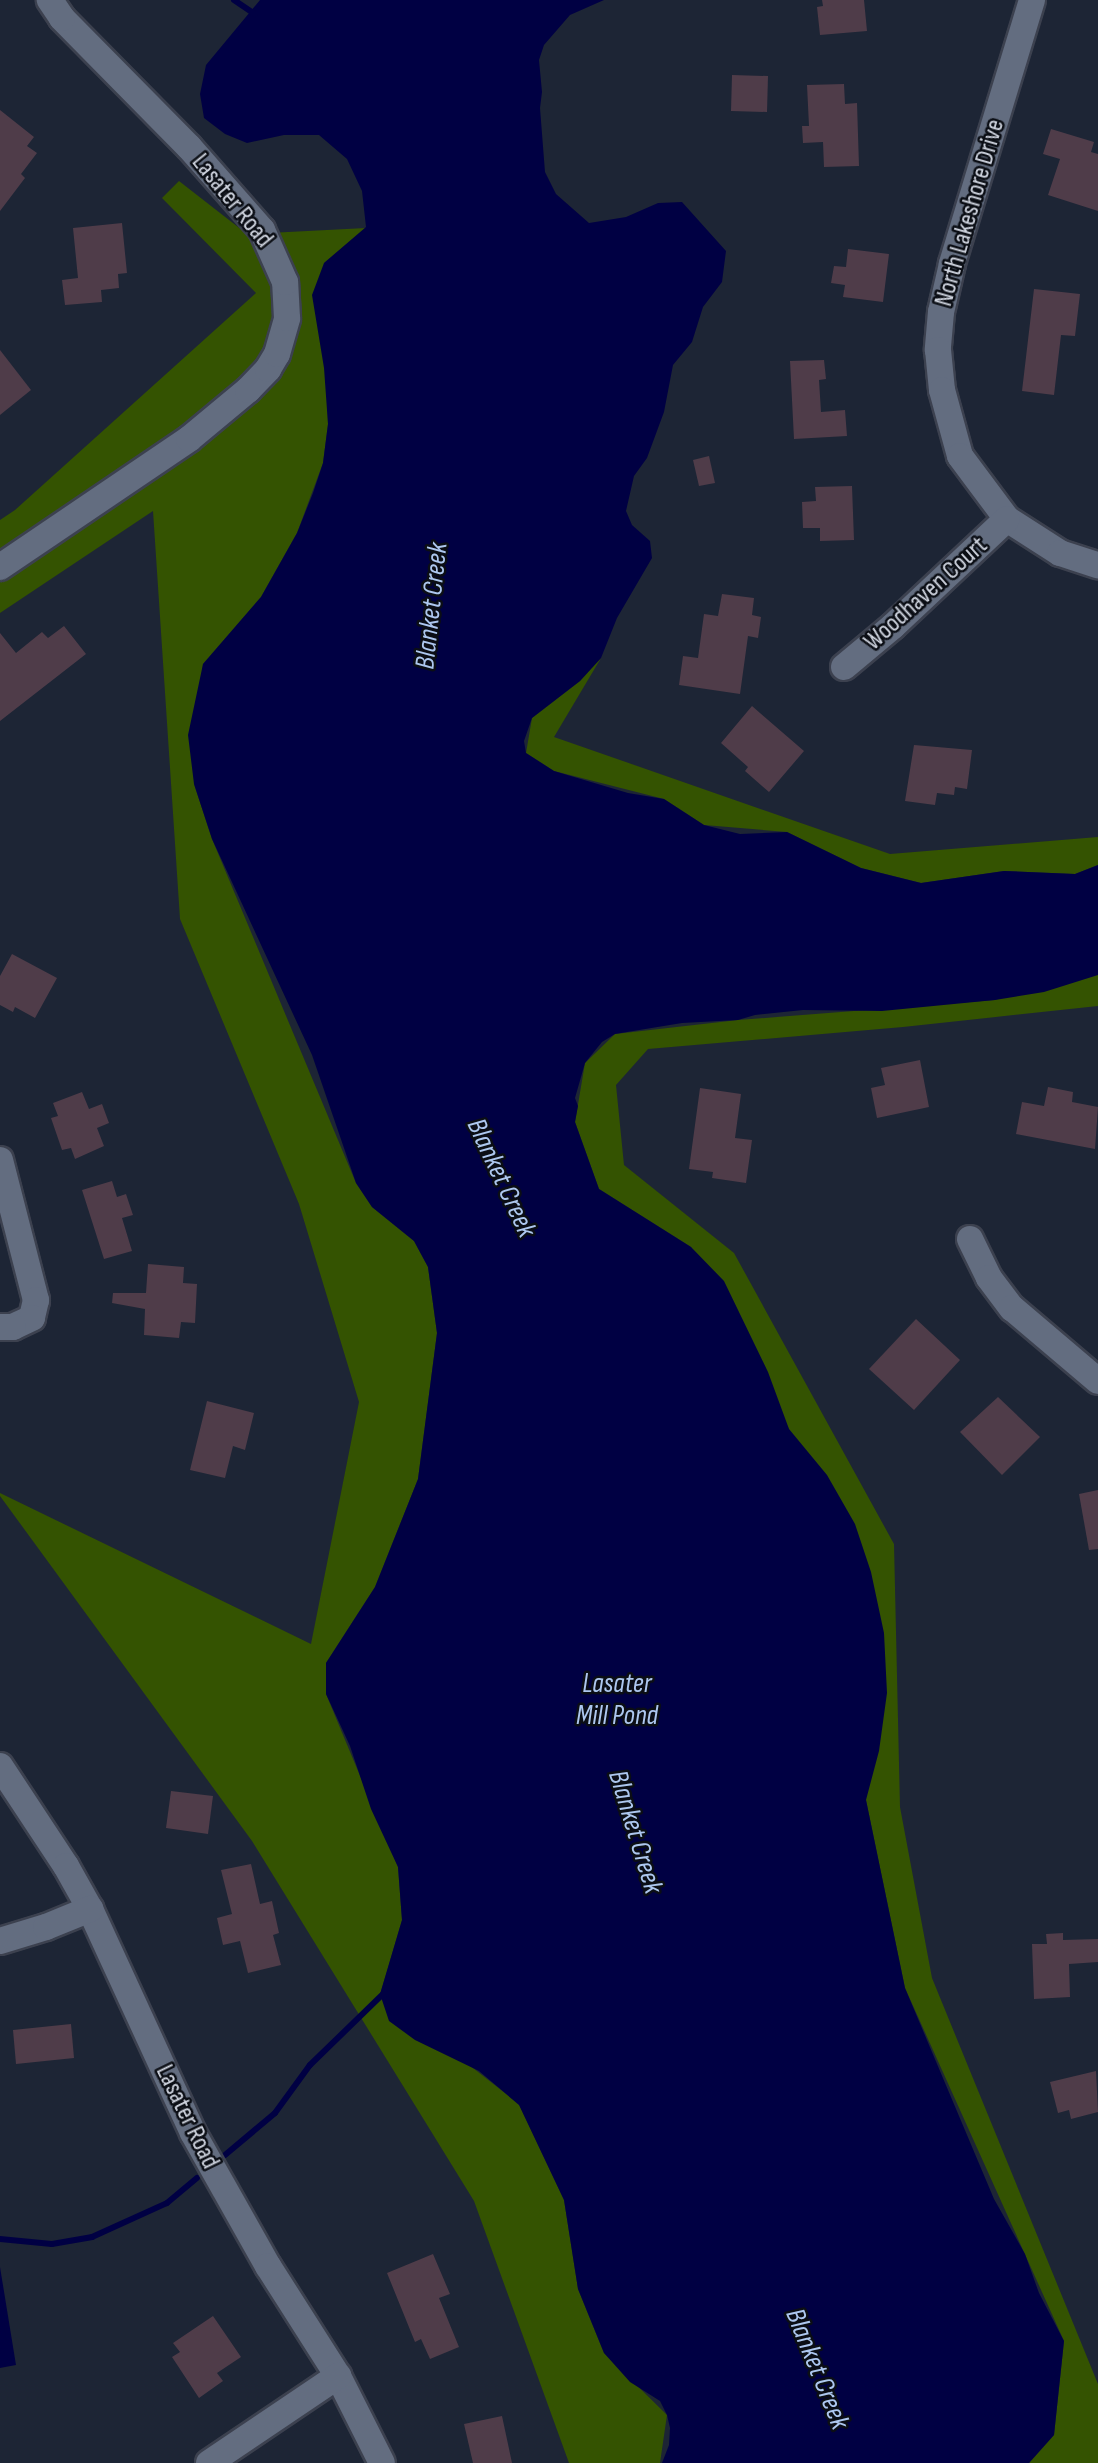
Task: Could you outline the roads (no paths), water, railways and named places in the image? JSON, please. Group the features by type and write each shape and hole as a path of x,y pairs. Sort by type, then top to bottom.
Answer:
{"street":[{"name":"Lasater Road","path":"0,568 189,439 248,390 268,369 277,354 287,318 285,282 262,230 188,148 62,18 50,0"},
{"name":"North Lakeshore Drive","path":"1032,0 952,264 941,312 938,350 942,390 960,456 1007,519 1060,553 1098,565"},
{"name":"Woodhaven Court","path":"844,667 894,626 1007,519"},
{"path":"0,1160 36,1300 32,1318 13,1327 0,1327"},
{"path":"970,1239 989,1278 1012,1308 1098,1381"},
{"name":"Lasater Road","path":"0,1766 59,1855 90,1909 192,2133 268,2266 338,2376 382,2463"},
{"path":"0,1941 46,1927 90,1909"},
{"path":"209,2463 338,2376"}],"water":[{"name":"Lasater Mill Pond","path":"260,0 604,0 570,15 544,45 539,60 545,172 556,194 589,223 626,217 658,203 682,202 726,251 722,282 703,307 692,342 673,365 664,412 647,458 634,476 626,511 632,525 650,541 652,558 617,618 601,658 580,681 532,718 524,741 526,753 554,771 628,793 664,799 704,825 740,834 787,832 861,868 921,883 1004,871 1075,874 1098,865 1098,975 1044,992 995,1000 882,1011 803,1010 755,1015 738,1020 682,1023 615,1034 602,1042 585,1063 575,1098 578,1106 575,1122 599,1189 691,1247 724,1281 768,1372 789,1429 827,1475 855,1524 871,1572 884,1633 887,1693 879,1751 866,1800 905,1988 994,2199 1025,2254 1039,2293 1064,2341 1054,2435 1029,2463 662,2463 669,2445 670,2428 667,2415 660,2401 630,2382 604,2353 578,2289 564,2200 519,2105 479,2071 415,2040 389,2021 380,1994 402,1920 398,1867 371,1809 350,1746 326,1694 326,1663 375,1587 418,1479 437,1333 428,1267 414,1241 372,1207 356,1183 312,1055 212,839 194,784 188,735 203,664 261,597 297,533 313,493 323,463 328,424 324,368 312,295 324,263 366,227 362,191 347,159 319,135 284,135 247,143 225,134 204,118 200,94 206,65"},
{"path":"0,2267 16,2365 0,2368"}],"waterway":[{"name":"Blanket Creek","path":"234,0 255,14"},
{"path":"225,2155 275,2113 310,2065 387,1990"},
{"path":"0,2239 52,2244 92,2237 167,2203 197,2178"}]}
